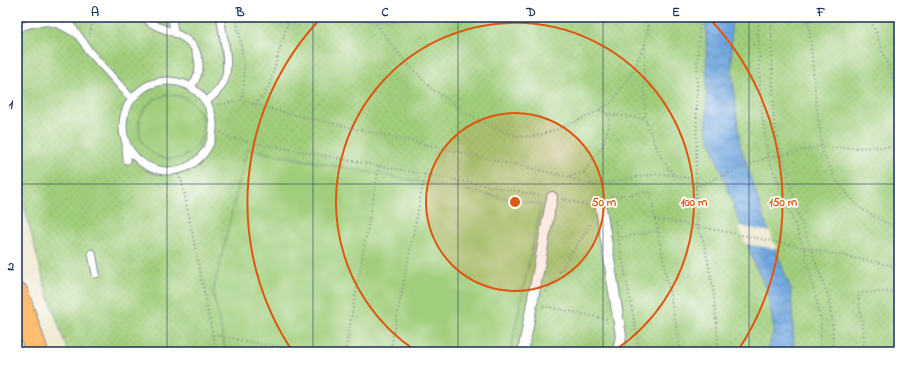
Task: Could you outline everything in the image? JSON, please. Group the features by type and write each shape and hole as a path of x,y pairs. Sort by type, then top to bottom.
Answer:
{"highway":[{"path":"17,292 37,352"}],"street":[{"path":"523,352 535,304 552,197"},
{"path":"601,208 621,336 618,352"}],"lane":[{"path":"64,17 88,50 132,99"},
{"path":"145,17 157,26 174,32 186,40 195,49 199,61 198,71 196,80 191,87"},
{"path":"172,17 174,32"},
{"path":"208,104 219,91 225,80 227,64 220,17"},
{"path":"17,30 21,27 37,22 57,23 76,34"},
{"path":"126,143 133,155 144,165 154,169 176,171 191,166 203,156 211,143 214,128 213,117 208,104 200,94 191,87 173,81 157,82 143,88 132,99 125,113 123,128 127,160"},
{"path":"92,252 96,274"}],"path":[{"path":"84,17 92,26 89,36 84,43"},
{"path":"236,17 244,62 242,100"},
{"path":"255,104 264,95 271,80 289,17"},
{"path":"373,17 403,59 431,88 468,114 500,130 515,136 532,137 556,130 613,102 634,69 645,42 651,17"},
{"path":"700,17 696,187 698,226 704,242 713,288 719,352"},
{"path":"758,17 760,85 763,123 768,157 804,248 822,320 820,352"},
{"path":"771,17 774,124 797,210 828,299 833,331 832,352"},
{"path":"808,17 817,111 823,153 835,179 858,207 884,222 899,227"},
{"path":"870,17 899,96"},
{"path":"645,42 644,89 646,119 660,156 674,175"},
{"path":"208,104 242,100 278,111 569,178 592,185 656,174 674,175 688,178 696,187"},
{"path":"599,110 608,114 646,119"},
{"path":"569,178 584,172 602,147 609,126 608,114"},
{"path":"214,128 229,138 552,197 601,208 535,304 619,321"},
{"path":"696,187 768,157 822,146 831,148 899,147"},
{"path":"345,352 379,166"},
{"path":"176,171 182,182 216,352"},
{"path":"584,172 592,185"},
{"path":"390,352 425,174"},
{"path":"612,204 611,197 650,191 681,352"},
{"path":"615,217 640,352"},
{"path":"655,219 698,226 899,267"},
{"path":"618,238 658,231"},
{"path":"862,352 864,337 858,293 899,291"},
{"path":"212,335 306,352"}],"green space":[{"path":"17,17 899,17 899,352 68,352 45,286 17,179"},
{"path":"171,95 189,101 197,109 203,127 197,145 189,153 171,159 153,153 145,145 139,127 145,109 153,101"},
{"path":"247,149 541,205 510,352 226,352 213,292"}],"water":[{"path":"706,17 731,17 732,73 740,145 766,224 791,290 794,346 792,352 767,352 774,329 767,291 753,260 707,131"}],"pier":[{"path":"739,226 770,232 777,249 745,244"}]}
